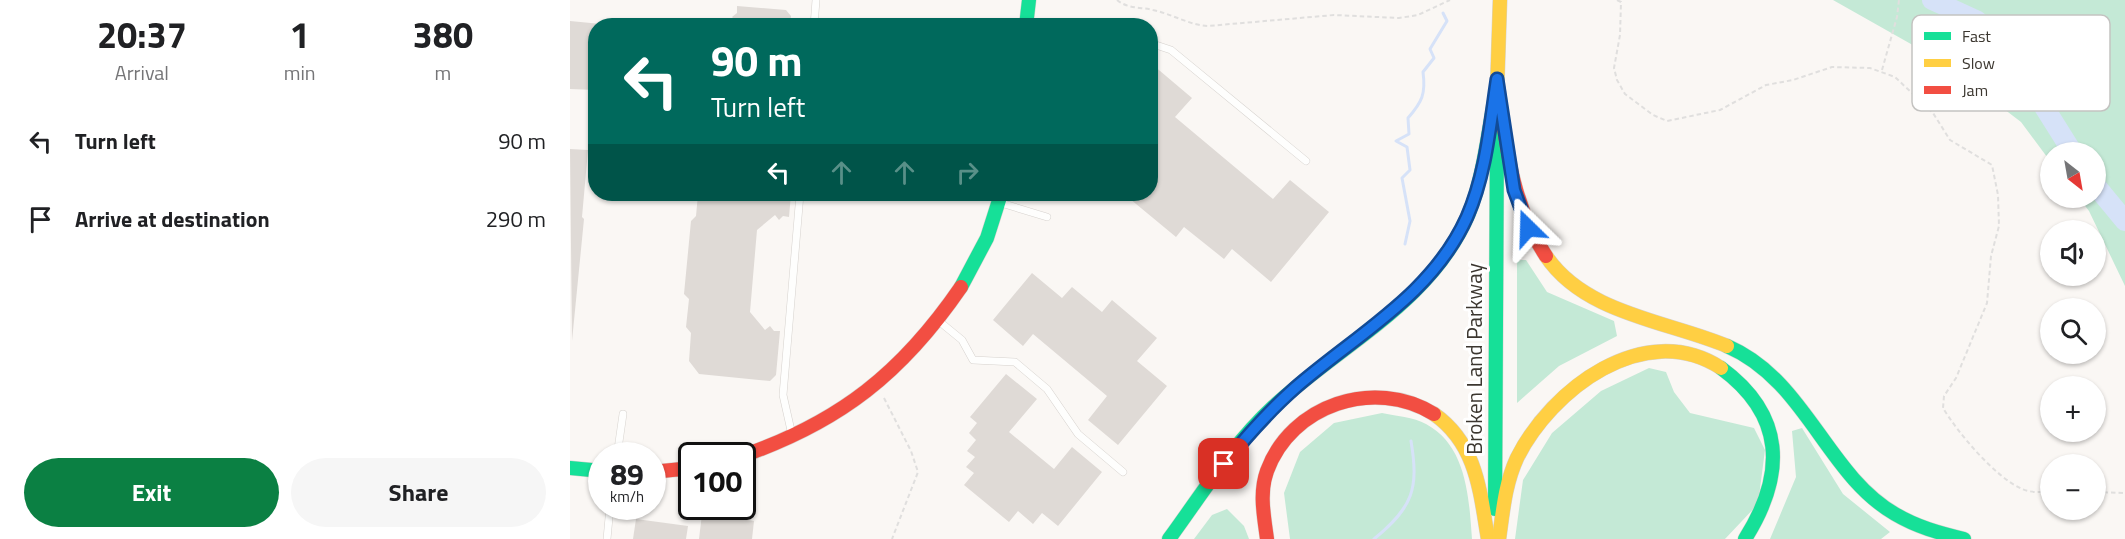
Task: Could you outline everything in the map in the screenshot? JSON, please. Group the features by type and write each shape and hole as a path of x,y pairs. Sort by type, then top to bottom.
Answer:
{"main road":[{"path":"1027,18 1029,0"},
{"name":"Broken Land Parkway","path":"1495,539 1497,79 1500,1"},
{"path":"1169,539 1224,464 1272,408 1398,307 1435,270 1453,245 1468,215 1482,172 1497,79"},
{"path":"1497,79 1514,190 1530,232 1551,263 1593,297 1633,313 1716,339 1736,349 1776,378 1857,484 1879,503 1914,524 1964,539"},
{"path":"756,451 793,437 836,414 877,384 916,347 938,320 981,248 999,201"},
{"path":"1499,539 1506,487 1514,466 1542,419 1572,389 1591,376 1632,356 1656,352 1692,355 1718,367 1742,384 1764,414 1772,441 1774,474 1765,508 1745,539"},
{"path":"1267,539 1262,513 1263,495 1274,456 1283,441 1310,414 1348,398 1372,395 1410,402 1439,418 1460,438 1477,474 1488,539"},
{"path":"570,468 588,470"}],"lane":[{"path":"815,18 816,0"},
{"path":"1158,46 1171,50 1306,161"},
{"path":"793,437 783,395 799,201"},
{"path":"1007,201 1047,217"},
{"path":"938,320 962,340 973,360 1015,362 1047,389 1078,434 1123,472"},
{"path":"619,442 623,414"},
{"path":"607,539 609,520"}],"path":[{"path":"1118,0 1122,4 1153,10 1196,26 1208,27 1334,15 1399,18 1418,15 1450,0"},
{"path":"1617,0 1621,2 1620,34 1614,68 1625,94 1653,115 1667,122 1720,110 1735,105 1766,85 1793,80 1832,67 1882,70 1912,92"},
{"path":"1882,70 1897,17 1899,0"},
{"path":"1931,111 1950,140 1960,149 1992,165 1996,178 1999,226 1989,265 1988,303 1956,378 1944,396 1943,408 1970,442 2011,483 2025,490 2040,491"},
{"path":"877,384 906,441 918,472 892,539"},
{"path":"2106,492 2125,493"}],"green space":[{"path":"1833,0 2125,0 2125,286 2106,246 2106,220 2093,220 2087,208 2106,208 2106,142 2040,142 2040,148 2021,122 2007,111 2110,111 2110,15 1912,15 1912,45"},
{"path":"1517,260 1526,260 1547,292 1614,321 1617,336 1559,366 1517,403"},
{"path":"1649,368 1666,372 1674,392 1690,413 1754,428 1765,450 1758,504 1725,539 1515,539 1523,480 1552,433 1601,391"},
{"path":"1382,413 1410,418 1426,424 1450,445 1458,459 1467,490 1472,539 1290,539 1284,493 1300,452 1334,423"},
{"path":"1802,428 1843,494 1890,532 1881,539 1770,539 1796,477 1792,431"},
{"path":"1227,509 1244,526 1249,539 1194,539 1212,515"}],"building":[{"path":"737,6 786,10 791,16 791,18 732,17 737,13"},
{"path":"570,21 588,23 588,90 570,89"},
{"path":"1158,69 1192,98 1175,117 1273,199 1290,180 1329,212 1271,282 1232,249 1224,259 1184,227 1176,237 1132,201 1158,201"},
{"path":"570,149 588,150 572,341"},
{"path":"697,201 790,201 789,217 783,216 779,220 775,215 757,230 750,312 765,330 770,326 774,331 780,331 776,375 770,381 699,374 689,361 691,333 686,327 689,299 684,294 691,221 696,216"},
{"path":"1032,273 1062,298 1072,287 1102,312 1112,300 1157,338 1137,361 1167,386 1118,445 1088,420 1107,396 1033,334 1023,346 993,320"},
{"path":"1006,374 1037,399 1009,432 1054,469 1072,447 1102,472 1058,526 1042,513 1033,524 1018,511 1009,522 964,485 974,473 966,467 975,457 967,451 976,440 969,433 977,423 970,417"},
{"path":"636,520 688,526 686,539 633,539"},
{"path":"701,520 754,521 752,539 699,539"}],"waterway":[{"path":"1932,0 1965,15"},
{"path":"1405,244 1410,221 1402,178 1410,170 1407,147 1396,141 1409,134 1408,118 1420,102 1424,86 1423,72 1434,58 1430,49 1447,21 1443,13"},
{"path":"2047,111 2066,142"},
{"path":"2106,198 2125,221"},
{"path":"1374,539 1397,517 1410,496 1414,472 1411,441"}],"traffic: fast":[{"path":"1027,18 1029,0"},
{"path":"1169,539 1218,470 1258,422 1299,384 1383,320 1409,297 1453,244 1474,200 1494,102"},
{"path":"1495,509 1497,134"},
{"path":"961,287 987,238 999,201"},
{"path":"1727,346 1754,361 1777,381 1851,476 1871,497 1912,523 1964,539"},
{"path":"1721,368 1742,386 1758,405 1768,426 1772,447 1772,469 1768,491 1745,539"},
{"path":"570,468 588,470"}],"traffic: slow":[{"path":"1497,92 1500,0"},
{"path":"1546,256 1582,291 1605,303 1727,346"},
{"path":"1499,539 1507,488 1517,458 1532,433 1552,408 1576,386 1603,369 1632,357 1661,351 1692,355 1721,368"},
{"path":"1434,414 1448,426 1468,454 1479,487 1488,539"}],"traffic: jam":[{"path":"1497,79 1511,171 1517,193 1524,215 1546,256"},
{"path":"756,451 809,427 866,391 916,345 961,287"},
{"path":"1267,539 1263,496 1267,471 1279,448 1295,429 1315,414 1337,404 1361,398 1386,398 1411,403 1434,414"},
{"path":"666,471 678,469"}],"route":[{"path":"1224,464 1272,408 1419,288 1453,245 1468,215 1482,172 1497,79 1514,190 1521,215 1528,228"}]}
